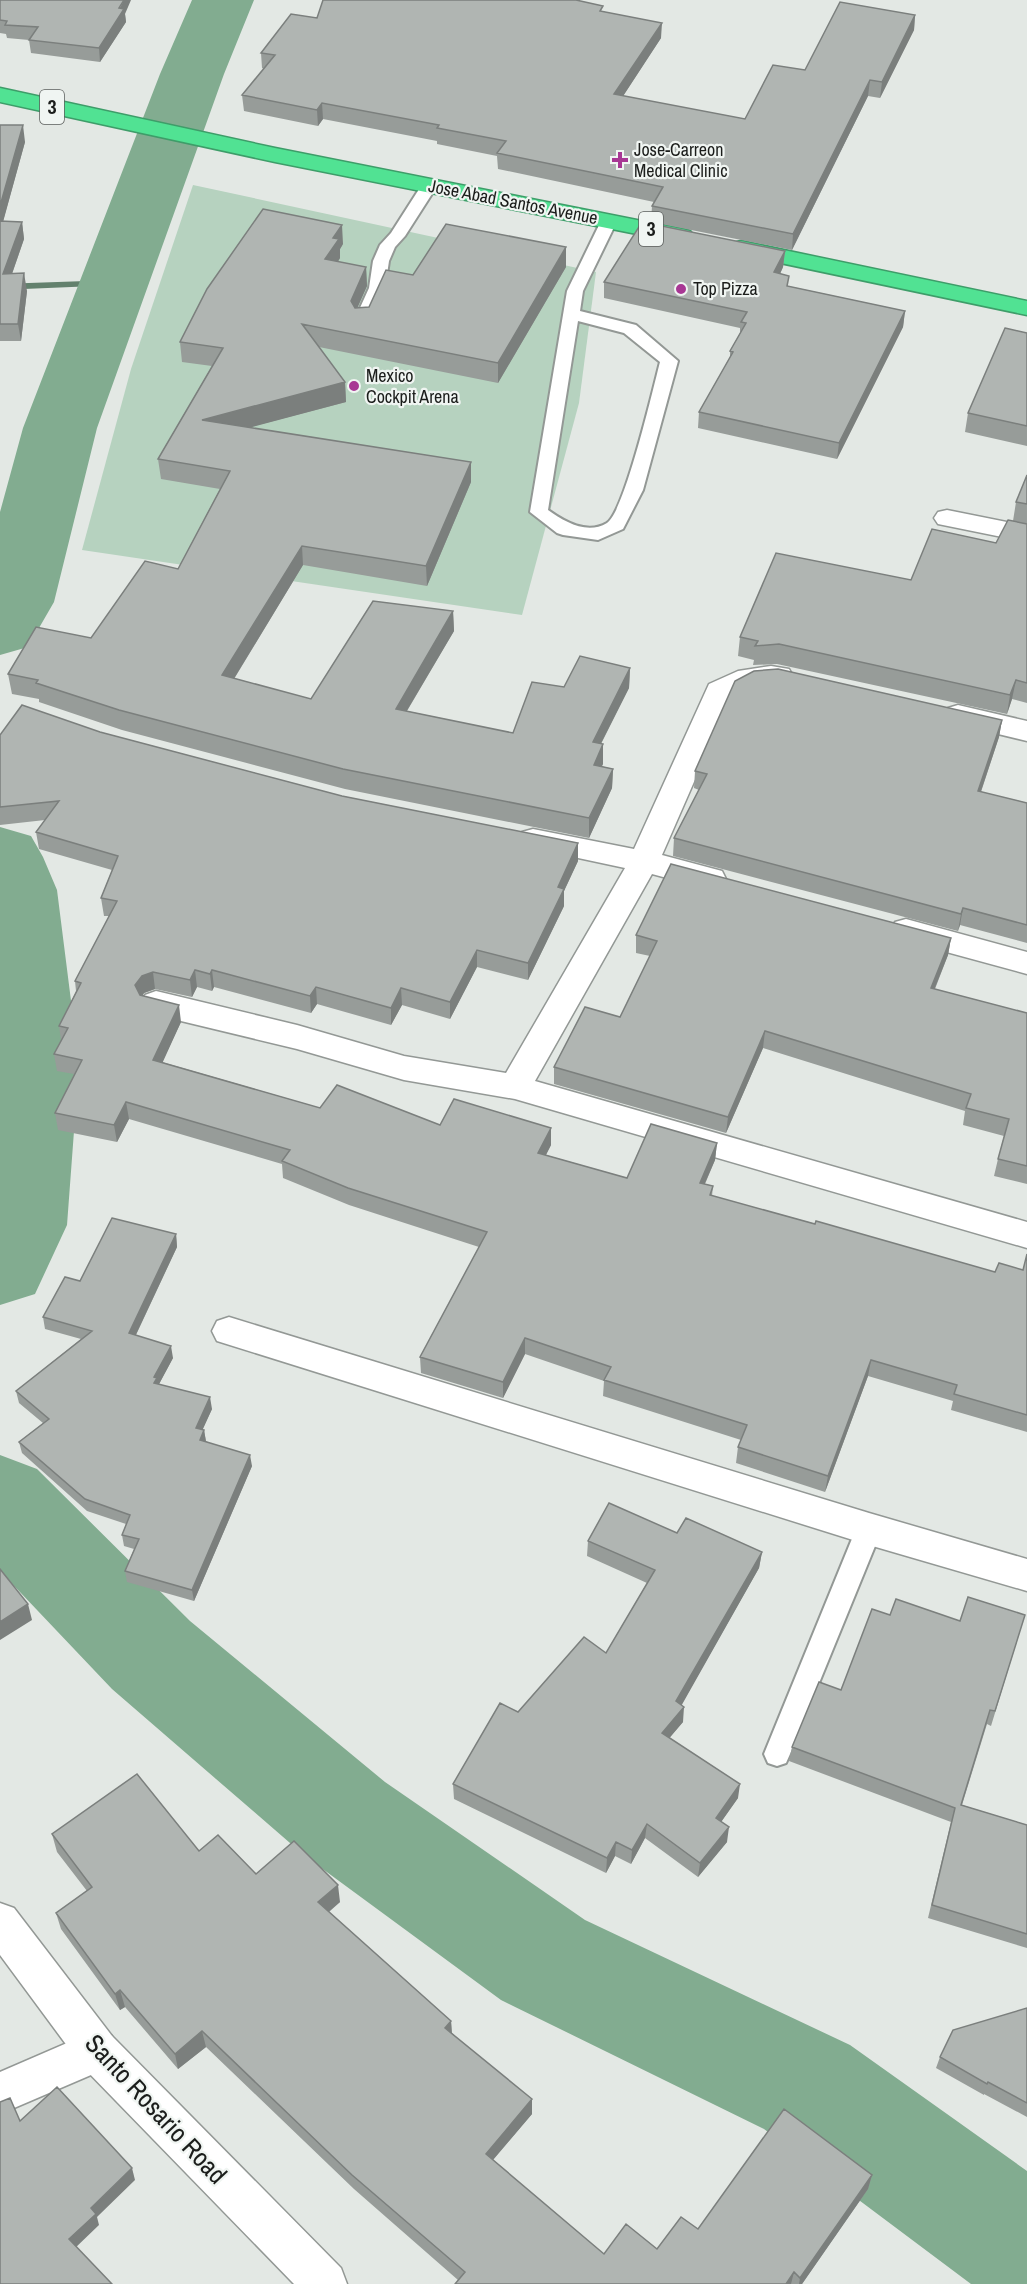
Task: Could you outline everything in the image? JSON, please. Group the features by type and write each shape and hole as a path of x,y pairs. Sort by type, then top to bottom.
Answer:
{"highway":[{"name":"Jose Abad Santos Avenue","path":"0,95 275,155 708,241 1027,308"}],"street":[{"path":"947,518 1027,534"},
{"path":"515,1087 644,861 719,691 735,680 754,675 777,675 811,682"},
{"path":"936,710 1027,730"},
{"path":"506,833 644,861 734,885"},
{"path":"880,924 1027,963"},
{"path":"156,1003 297,1037 404,1068 515,1087 1027,1235"},
{"path":"229,1331 1027,1575"},
{"name":"Santo Rosario Road","path":"0,1922 97,2051 325,2284"},
{"path":"0,2093 97,2051"}],"lane":[{"path":"362,321 377,288 381,261 388,245 397,236 429,186"},
{"path":"571,314 630,328 669,361 634,490 617,525 598,534 563,529 539,512 571,314 575,291 609,221"},
{"path":"777,1754 869,1528"}],"green space":[{"name":"Mexico Cockpit Arena","path":"193,185 596,272 579,403 522,615 82,550 131,369"}],"building":[{"path":"0,0 124,0 119,8 124,9 99,48 29,40 38,27 5,25 7,21 0,20"},
{"path":"323,0 576,0 603,6 600,11 662,23 614,94 745,119 773,65 805,70 840,2 915,15 882,82 870,80 793,234 652,206 663,187 497,153 506,141 437,128 439,125 322,103 317,110 242,95 275,55 261,53 291,14 317,18"},
{"path":"0,125 23,125 0,206"},
{"path":"263,209 342,225 333,238 339,239 325,259 366,267 351,301 355,308 369,307 386,270 413,275 446,224 566,247 498,363 302,324 345,382 202,420 471,462 426,566 302,546 222,675 311,699 373,601 453,611 396,709 513,733 532,682 564,687 580,656 630,668 593,742 603,744 594,765 613,769 589,818 343,769 119,710 36,683 38,680 8,674 36,627 91,638 145,561 178,569 230,471 158,459 223,348 180,342 207,289"},
{"path":"0,221 22,222 3,274 24,273 18,324 0,324"},
{"path":"642,222 785,251 774,272 789,276 787,286 905,311 839,443 699,412 733,352 730,351 746,323 741,322 747,312 604,282"},
{"path":"1005,328 1027,333 1027,426 968,413"},
{"path":"1027,475 1027,504 1016,502"},
{"path":"1008,520 1027,524 1027,683 1016,680 1010,695 779,644 755,646 758,641 740,637 776,553 911,580 932,529 996,543"},
{"path":"778,669 1002,720 978,791 1027,803 1027,925 963,908 961,914 674,838 707,774 695,771 735,681 754,671"},
{"path":"22,705 100,732 342,796 578,843 558,887 564,889 528,963 477,950 450,1002 401,988 391,1008 316,987 310,996 212,970 210,974 195,970 190,980 153,972 142,976 135,985 140,995 179,1005 153,1060 320,1108 337,1085 440,1125 454,1099 551,1128 538,1153 627,1178 651,1124 717,1143 700,1183 713,1186 710,1195 815,1224 816,1221 995,1272 999,1263 1023,1270 1027,1254 1027,1415 954,1394 957,1385 871,1360 828,1476 738,1447 747,1425 604,1380 611,1367 525,1338 503,1382 420,1357 487,1232 348,1188 282,1161 290,1150 126,1102 114,1125 55,1113 82,1060 54,1054 68,1028 59,1026 81,983 75,981 117,901 101,898 118,856 36,832 59,801 0,807 0,735"},
{"path":"671,864 951,938 931,988 1027,1013 1027,1166 998,1159 1009,1119 966,1108 971,1094 765,1031 728,1117 554,1067 585,1007 620,1017 657,941 636,935"},
{"path":"112,1218 176,1234 129,1333 171,1346 154,1377 157,1378 154,1383 210,1397 196,1428 204,1430 200,1440 250,1455 192,1590 125,1571 139,1539 122,1535 130,1515 85,1499 19,1442 49,1419 16,1391 92,1331 43,1317 65,1277 80,1281"},
{"path":"609,1503 677,1533 686,1518 762,1552 676,1701 684,1707 662,1733 740,1784 716,1818 729,1827 700,1863 647,1824 632,1850 616,1842 607,1858 453,1784 500,1703 518,1712 584,1637 606,1653 655,1570 588,1541"},
{"path":"0,1569 28,1604 0,1622"},
{"path":"968,1597 1025,1615 995,1711 990,1710 961,1805 1027,1825 1027,1934 932,1905 955,1808 792,1747 819,1682 841,1690 872,1609 890,1615 896,1599 960,1621"},
{"path":"137,1774 199,1851 218,1835 256,1874 294,1841 338,1885 318,1902 451,2021 445,2028 532,2099 486,2154 604,2254 626,2224 657,2249 681,2217 698,2229 784,2109 872,2175 800,2278 794,2272 786,2284 455,2284 465,2272 352,2175 202,2031 175,2054 120,1990 115,1994 56,1913 92,1887 52,1834"},
{"path":"1027,2008 1027,2103 988,2082 987,2084 940,2057 953,2030"},
{"path":"57,2087 132,2168 91,2208 96,2214 69,2239 112,2284 0,2284 0,2102 10,2098 20,2121"}],"waterway":[{"path":"0,629 15,602 60,428 192,74 223,0"},
{"path":"0,287 115,283"},
{"path":"0,857 13,890 33,1064 19,1225 0,1266"},
{"path":"0,1500 151,1655 345,1819 543,1960 807,2087 1027,2248"}],"place":[{"name":"Jose-Carreon Medical Clinic","path":"620,160"},
{"name":"Top Pizza","path":"681,289"},
{"name":"Mexico Cockpit Arena","path":"354,386"}]}
